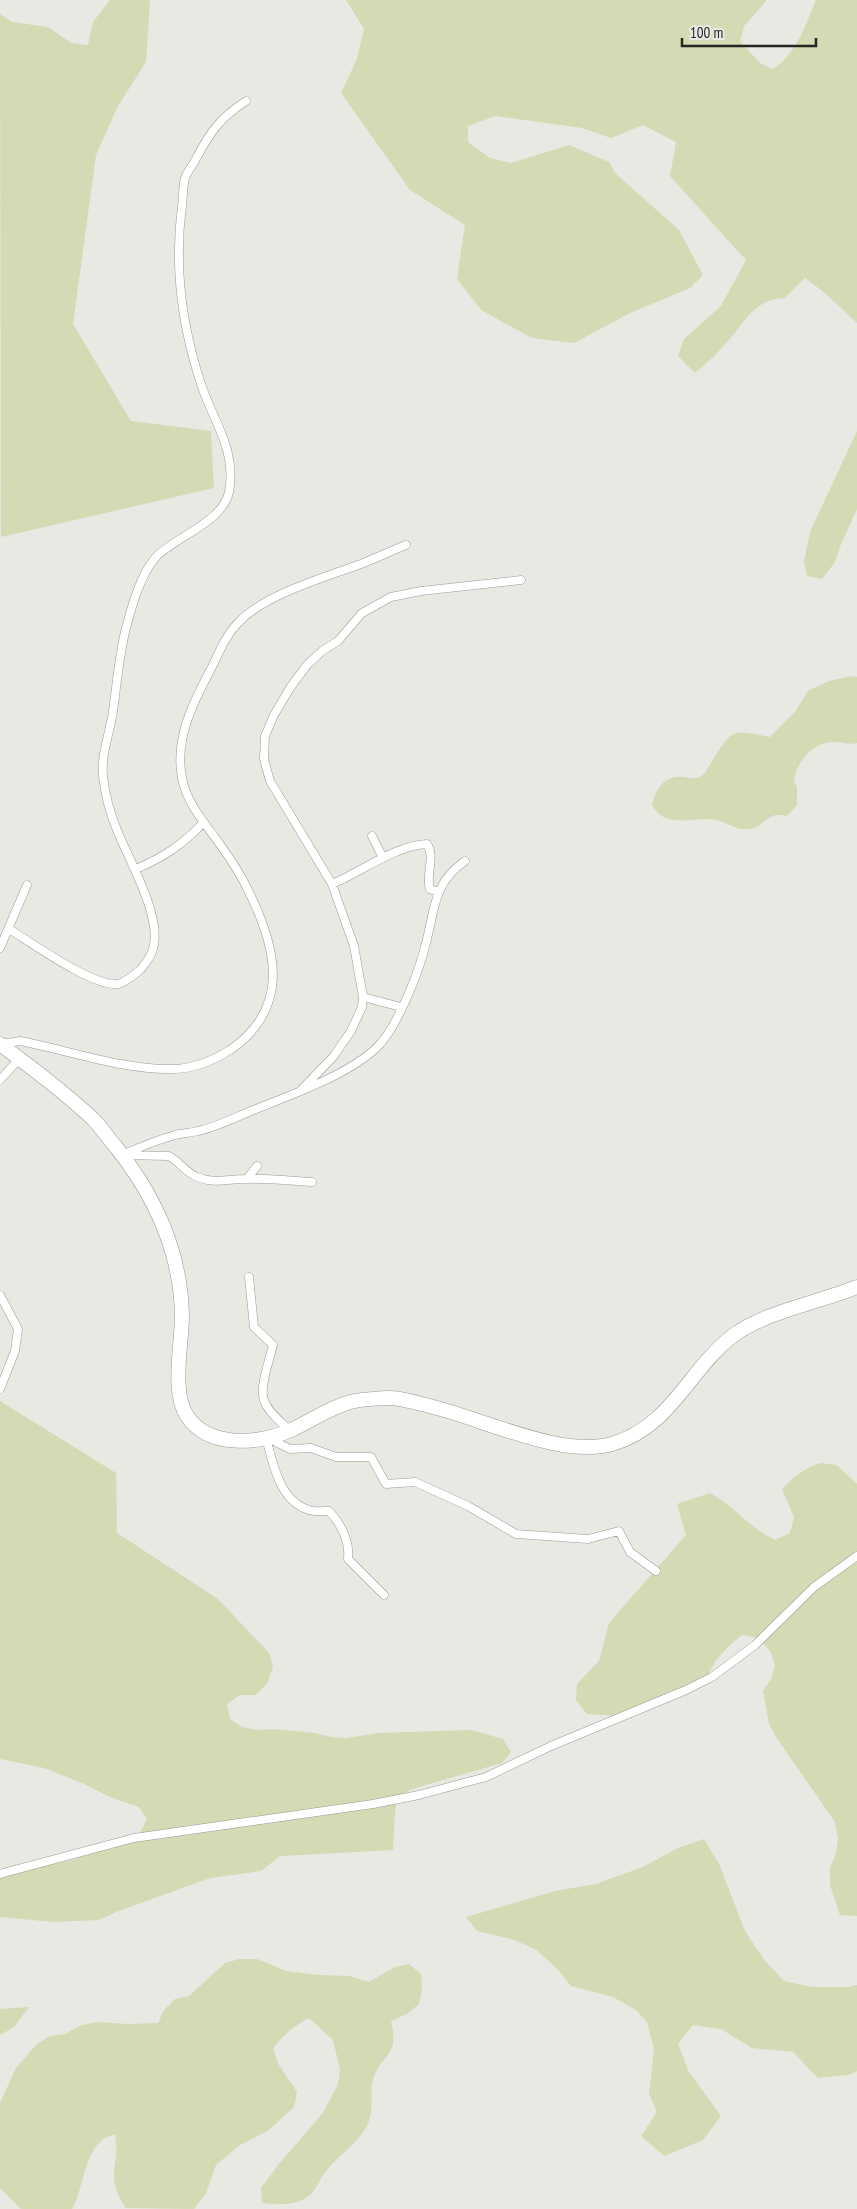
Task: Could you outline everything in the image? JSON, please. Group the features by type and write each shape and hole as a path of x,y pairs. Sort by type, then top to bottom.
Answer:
{"highway":[{"path":"0,1044 95,1121 145,1186 164,1227 177,1263 182,1314 180,1396 186,1414 196,1426 214,1438 234,1441 266,1438 290,1431 328,1410 353,1401 392,1398 445,1408 548,1443 578,1448 611,1444 638,1433 670,1407 713,1354 732,1336 757,1322 857,1287"}],"street":[{"path":"9,929 77,971 103,982 119,984 135,975 146,964 154,946 154,926 136,870 117,830 107,800 103,773 104,748 112,714 126,629 144,573 155,558 166,548 201,526 219,511 229,494 230,452 201,385 188,342 180,288 178,232 185,178 218,123 228,112 246,101"},
{"path":"0,1044 20,1041 133,1066 172,1069 194,1067 216,1059 237,1045 253,1030 264,1015 270,1001 273,970 270,944 248,889 219,842 203,823 188,796 182,778 180,758 182,739 194,702 227,638 236,624 247,613 314,580 406,545"},
{"path":"302,1089 333,1057 351,1031 362,1007 363,997 354,946 332,884 270,782 264,759 265,736 274,715 290,688 307,665 322,651 338,641 362,613 391,597 421,591 521,580"},
{"path":"136,870 164,856 184,843 203,823"},
{"path":"372,836 383,858"},
{"path":"332,884 355,875 383,858 418,844 427,844 430,856 428,885 430,890 438,892"},
{"path":"122,1155 149,1142 177,1134 198,1131 302,1089 363,1059 380,1043 394,1023 416,975 438,892 448,876 466,861"},
{"path":"0,948 27,885"},
{"path":"363,997 401,1008"},
{"path":"0,1080 19,1058"},
{"path":"122,1155 170,1156 182,1168 197,1177 218,1182 247,1179 312,1182"},
{"path":"247,1179 257,1166"},
{"path":"249,1278 254,1327 273,1346 263,1391 264,1400 269,1409 290,1431"},
{"path":"0,1295 18,1329 15,1351 0,1388"},
{"path":"266,1438 290,1449 311,1448 336,1457 371,1457 386,1484 415,1482 468,1506 516,1534 588,1538 619,1531 630,1552 656,1571"},
{"path":"266,1438 276,1472 286,1493 309,1510 329,1511 340,1522 349,1548 348,1559 384,1595"},
{"path":"0,1874 134,1838 373,1804 419,1795 486,1777 551,1746 686,1690 712,1677 755,1645 814,1587 857,1556"}],"green space":[{"path":"110,0 150,0 146,62 118,106 96,155 73,324 131,421 211,431 214,488 1,537 0,14 12,22 48,27 71,43 88,45 93,22"},
{"path":"346,0 767,0 744,26 740,41 760,63 773,69 781,63 794,47 816,0 857,0 857,323 825,293 805,278 785,298 765,302 751,313 719,351 695,373 678,356 684,339 721,306 746,260 670,176 676,142 643,125 611,138 582,128 495,116 468,126 468,142 490,158 511,163 569,145 609,162 616,174 679,230 703,275 690,288 630,313 574,343 532,338 481,310 457,279 465,225 410,190 341,93 357,59 364,29"},
{"path":"857,431 857,509 835,562 822,579 807,576 804,562 810,532"},
{"path":"852,676 857,677 857,743 827,743 820,745 807,754 795,773 797,805 787,816 775,815 755,828 745,829 736,828 716,820 672,820 658,813 652,805 656,793 666,780 677,777 695,778 703,775 729,737 734,734 747,733 770,737 795,712 808,691 829,681"},
{"path":"0,1401 116,1473 117,1533 218,1599 269,1653 273,1667 267,1684 255,1695 240,1695 227,1704 230,1719 242,1727 257,1730 272,1729 346,1738 379,1733 471,1730 503,1739 511,1752 502,1763 412,1789 398,1797 395,1811 393,1850 280,1856 261,1871 210,1878 99,1920 54,1922 0,1917 0,1878 98,1852 126,1837 140,1833 147,1819 139,1807 110,1797 82,1783 44,1768 0,1759"},
{"path":"821,1463 837,1465 857,1484 857,1916 840,1915 830,1885 830,1868 836,1854 838,1839 835,1822 769,1724 763,1691 771,1679 775,1665 770,1651 758,1638 742,1635 717,1659 707,1676 696,1687 619,1716 587,1714 576,1700 577,1684 599,1661 609,1623 686,1535 677,1504 710,1493 727,1504 758,1530 775,1540 790,1533 794,1517 782,1489 809,1467"},
{"path":"704,1839 719,1864 745,1931 765,1961 784,1981 812,1987 849,1987 857,1985 857,2071 849,2075 818,2078 793,2052 752,2048 721,2029 693,2025 678,2044 689,2072 721,2116 703,2140 664,2156 641,2136 657,2112 649,2094 654,2049 647,2022 636,2010 613,1997 571,1986 559,1971 538,1951 515,1940 477,1931 466,1917 555,1891 596,1884 643,1867 678,1848"},
{"path":"239,1959 257,1959 286,1971 349,1976 369,1982 395,1967 409,1964 421,1974 422,1989 419,2004 407,2014 391,2021 393,2032 392,2046 374,2076 371,2110 366,2128 356,2141 332,2164 312,2192 305,2199 293,2203 262,2203 261,2188 278,2165 323,2113 338,2084 340,2069 333,2040 309,2018 289,2031 273,2049 279,2065 297,2092 294,2107 269,2130 240,2145 216,2165 206,2193 194,2209 126,2208 115,2187 115,2134 104,2138 95,2148 87,2164 72,2209 21,2209 0,2188 0,2103 16,2068 37,2044 50,2036 65,2034 79,2026 96,2022 158,2023 164,2010 175,1999 189,1996 225,1963"},
{"path":"29,2007 14,2027 0,2035 0,2009"}]}
